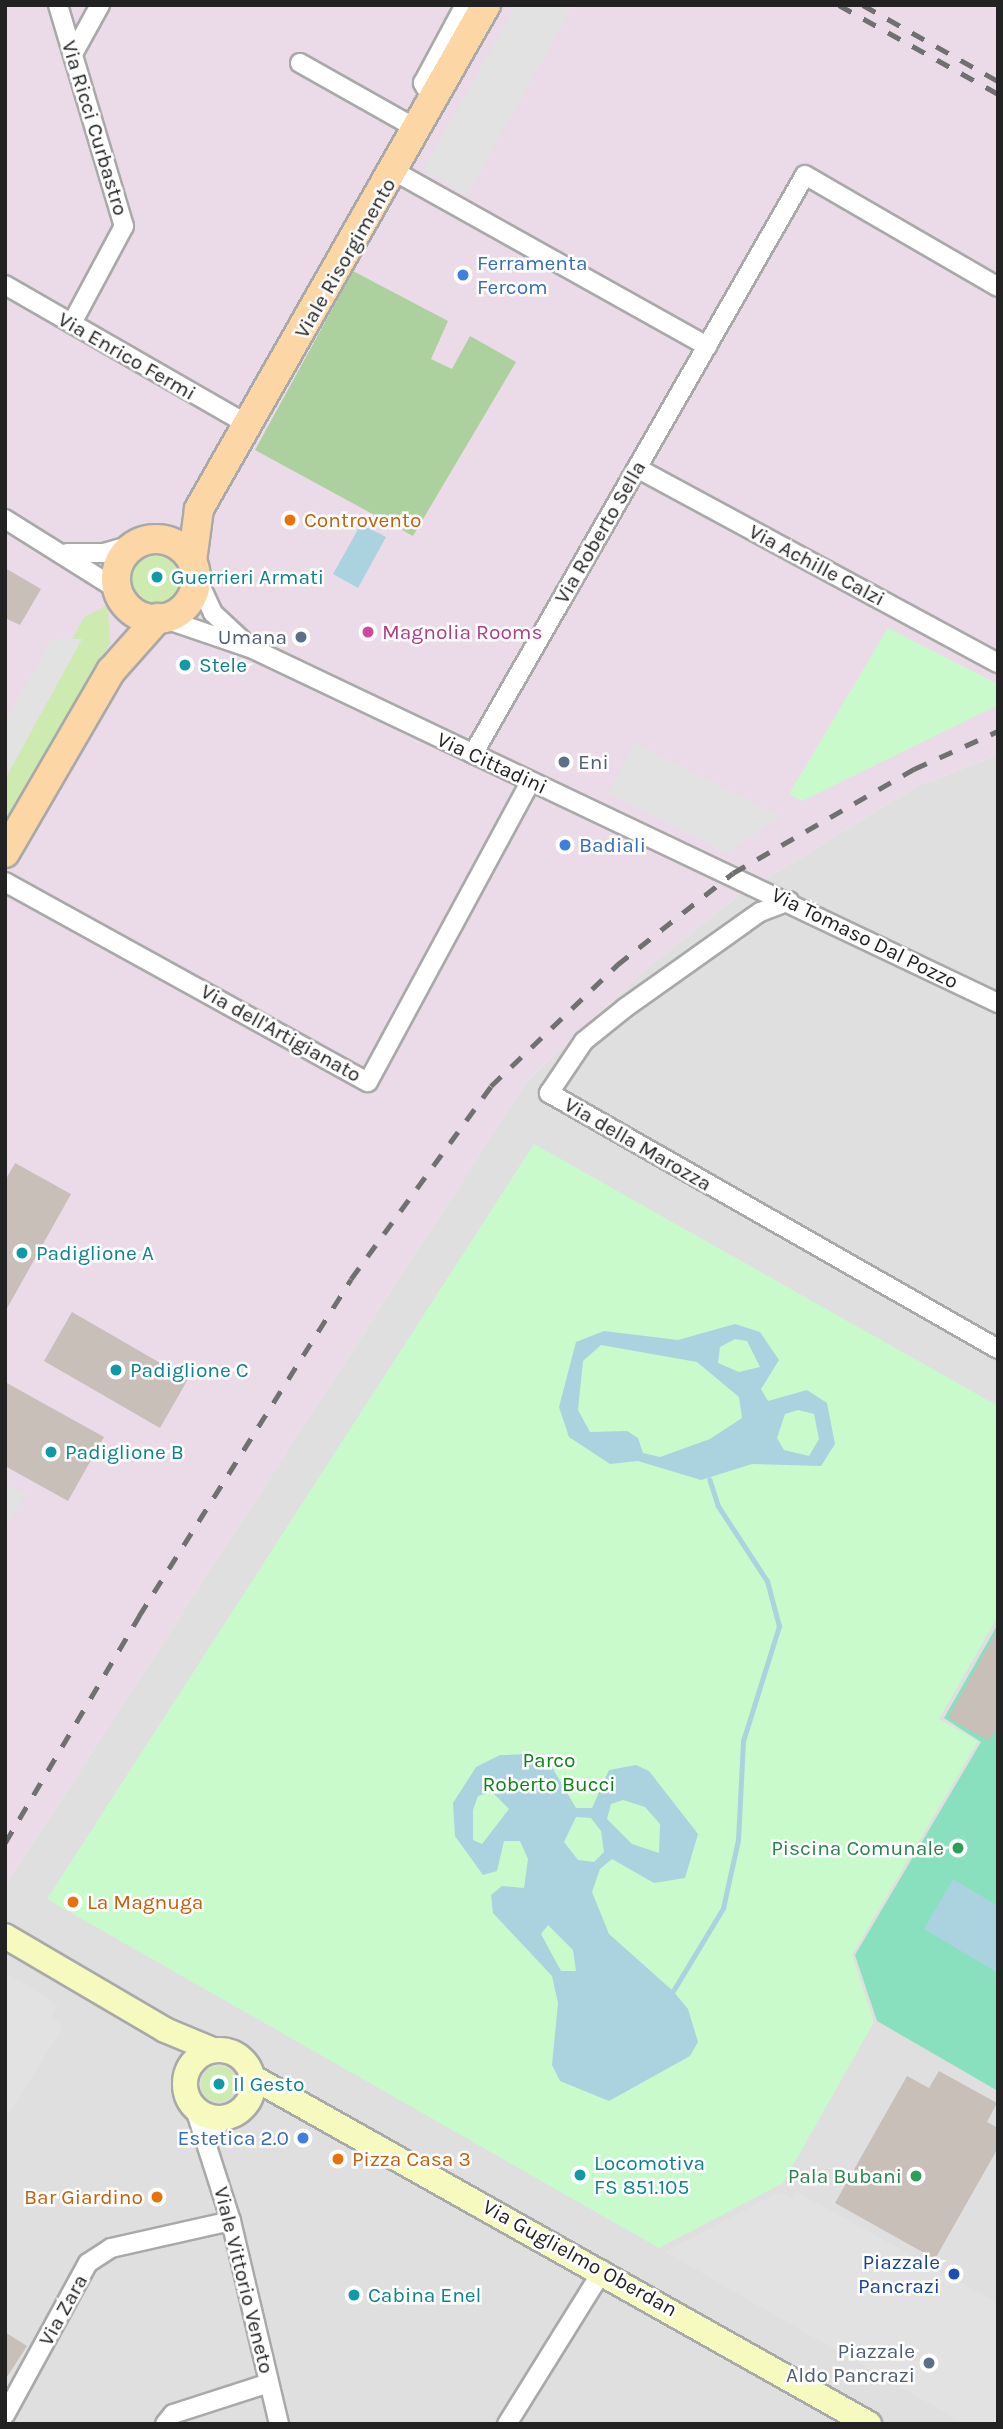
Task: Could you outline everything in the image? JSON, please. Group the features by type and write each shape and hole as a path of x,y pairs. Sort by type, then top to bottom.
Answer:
{"main road":[{"name":"Viale Risorgimento","path":"194,568 199,509 250,426 419,130 486,5"},
{"name":"Viale Risorgimento","path":"145,541 199,509"},
{"path":"5,853 111,671 160,618 188,604 194,568 177,544 145,541 120,561 121,595 111,671"},
{"path":"121,595 136,613 160,618"},
{"name":"Via Guglielmo Oberdan","path":"5,1936 165,2030 242,2059 251,2087 290,2096 603,2270 869,2424"},
{"name":"Via Guglielmo Oberdan","path":"165,2030 191,2064"},
{"path":"213,2050 191,2064 185,2092 195,2109 225,2118 251,2087"}],"street":[{"name":"Via Ricci Curbastro","path":"58,5 124,226 72,323"},
{"path":"73,54 100,5"},
{"path":"433,100 423,83 465,5"},
{"path":"300,63 419,130"},
{"path":"394,171 707,346"},
{"name":"Via Roberto Sella","path":"472,754 805,175 998,287"},
{"name":"Via Enrico Fermi","path":"5,285 250,426"},
{"name":"Via Achille Calzi","path":"637,468 998,663"},
{"path":"5,519 65,553 121,595"},
{"path":"65,553 104,553 145,541"},
{"name":"Via Cittadini","path":"194,568 213,612 253,649"},
{"name":"Via Cittadini","path":"160,618 253,649 530,782 733,873"},
{"name":"Via dell'Artigianato","path":"5,882 368,1082 530,782"},
{"name":"Via Tomaso Dal Pozzo","path":"733,873 998,1003"},
{"name":"Via della Marozza","path":"789,901 723,936 614,1016 584,1041 549,1093 996,1345"},
{"name":"Viale Vittorio Veneto","path":"195,2109 231,2221 279,2424"},
{"path":"205,2136 225,2118"},
{"name":"Via Zara","path":"5,2415 88,2263 111,2248 231,2221"},
{"path":"507,2424 603,2270"},
{"path":"165,2424 173,2414 269,2383"}],"shaded area":[{"path":"5,5 998,5 998,755 915,787 735,898 648,967 527,1081 5,1886"},
{"path":"516,5 573,5 467,195 423,170"},
{"path":"52,639 82,639 5,779 5,721"},
{"path":"634,743 780,816 728,853 608,793"},
{"path":"998,755 998,2424 5,2424 5,1886 527,1081 648,967 735,898 915,787"},
{"path":"5,1483 26,1494 5,1528"},
{"path":"5,1972 58,2005 51,2017 64,2026 5,2120"},
{"name":"Piazzale Aldo Pancrazi","path":"779,2192 792,2199 797,2192 998,2303 998,2424 965,2424 665,2252"}],"green space":[{"path":"353,271 448,321 431,359 452,369 470,336 516,362 413,536 255,450"},
{"path":"156,549 177,558 186,579 177,600 156,609 135,600 126,579 135,558"},
{"path":"108,605 110,643 5,827 5,779 81,640 72,639 84,617"},
{"path":"888,628 998,684 998,705 802,801 789,794"},
{"name":"Parco Roberto Bucci","path":"534,1144 998,1406 998,1616 939,1719 978,1741 852,1955 874,2022 783,2183 659,2248 47,1899"},
{"name":"Piscina Comunale","path":"998,1624 998,2091 877,2021 855,1955 981,1742 944,1718"},
{"path":"219,2066 232,2071 237,2084 232,2097 219,2102 206,2097 201,2084 206,2071"}],"water":[{"path":"361,524 386,537 358,588 333,574"},
{"path":"735,1324 760,1332 779,1360 761,1389 768,1401 807,1390 827,1403 835,1444 821,1466 752,1464 701,1480 638,1461 610,1464 569,1437 559,1407 576,1342 604,1331 678,1340","holes":["735,1339 747,1341 760,1367 739,1372 718,1363 720,1347","601,1345 697,1362 739,1397 742,1418 710,1439 660,1457 643,1453 638,1438 627,1431 590,1432 578,1410 583,1361","798,1410 814,1414 819,1439 809,1456 784,1450 777,1438 785,1414"]},
{"path":"532,1754 553,1769 576,1808 592,1808 609,1770 636,1765 649,1771 698,1834 685,1878 654,1883 612,1859 600,1869 592,1892 609,1934 673,1991 688,2009 698,2042 690,2056 609,2101 560,2081 552,2065 558,2003 552,1976 493,1913 491,1895 502,1886 524,1888 528,1859 520,1841 504,1841 497,1871 483,1875 455,1836 453,1803 476,1767 500,1755","holes":["492,1792 509,1809 482,1844 473,1840 473,1810 478,1796","623,1800 645,1807 660,1824 659,1853 632,1844 607,1819 611,1804","576,1817 591,1818 601,1831 604,1852 594,1862 578,1860 564,1842","548,1925 573,1950 576,1971 561,1971 541,1934"]},
{"path":"953,1879 998,1906 998,1973 924,1929"}],"building":[{"path":"5,568 41,589 20,625 5,618"},
{"name":"Padiglione A","path":"15,1163 71,1194 5,1312 5,1181"},
{"name":"Padiglione C","path":"72,1312 188,1379 160,1428 44,1361"},
{"name":"Padiglione B","path":"5,1382 104,1437 68,1501 5,1466"},
{"path":"998,1629 998,1725 989,1741 948,1718"},
{"name":"Pala Bubani","path":"939,2071 997,2103 987,2122 998,2128 998,2148 935,2259 835,2203 907,2076 929,2088"},
{"path":"5,2332 27,2346 5,2380"}],"waterway":[{"path":"673,1991 723,1908 738,1840 743,1741 779,1626 767,1581 718,1506 709,1479"}],"railway":[{"path":"839,5 998,94"},
{"path":"863,5 998,81"},
{"path":"5,1843 139,1616 351,1279 491,1086 617,965 733,873 914,769 998,731"}],"place":[{"name":"Ferramenta Fercom","path":"463,275"},
{"name":"Controvento","path":"290,520"},
{"name":"Guerrieri Armati","path":"157,577"},
{"name":"Magnolia Rooms","path":"368,632"},
{"name":"Umana","path":"301,637"},
{"name":"Stele","path":"185,665"},
{"name":"Eni","path":"564,762"},
{"name":"Badiali","path":"565,845"},
{"name":"Padiglione A","path":"22,1253"},
{"name":"Padiglione C","path":"116,1370"},
{"name":"Padiglione B","path":"51,1452"},
{"name":"Piscina Comunale","path":"958,1848"},
{"name":"La Magnuga","path":"73,1902"},
{"name":"Il Gesto","path":"219,2084"},
{"name":"Estetica 2.0","path":"303,2138"},
{"name":"Pizza Casa 3","path":"338,2159"},
{"name":"Locomotiva FS 851.105","path":"580,2175"},
{"name":"Pala Bubani","path":"916,2176"},
{"name":"Bar Giardino","path":"157,2197"},
{"name":"Piazzale Pancrazi","path":"954,2274"},
{"name":"Cabina Enel","path":"354,2295"},
{"name":"Piazzale Aldo Pancrazi","path":"929,2363"}]}
